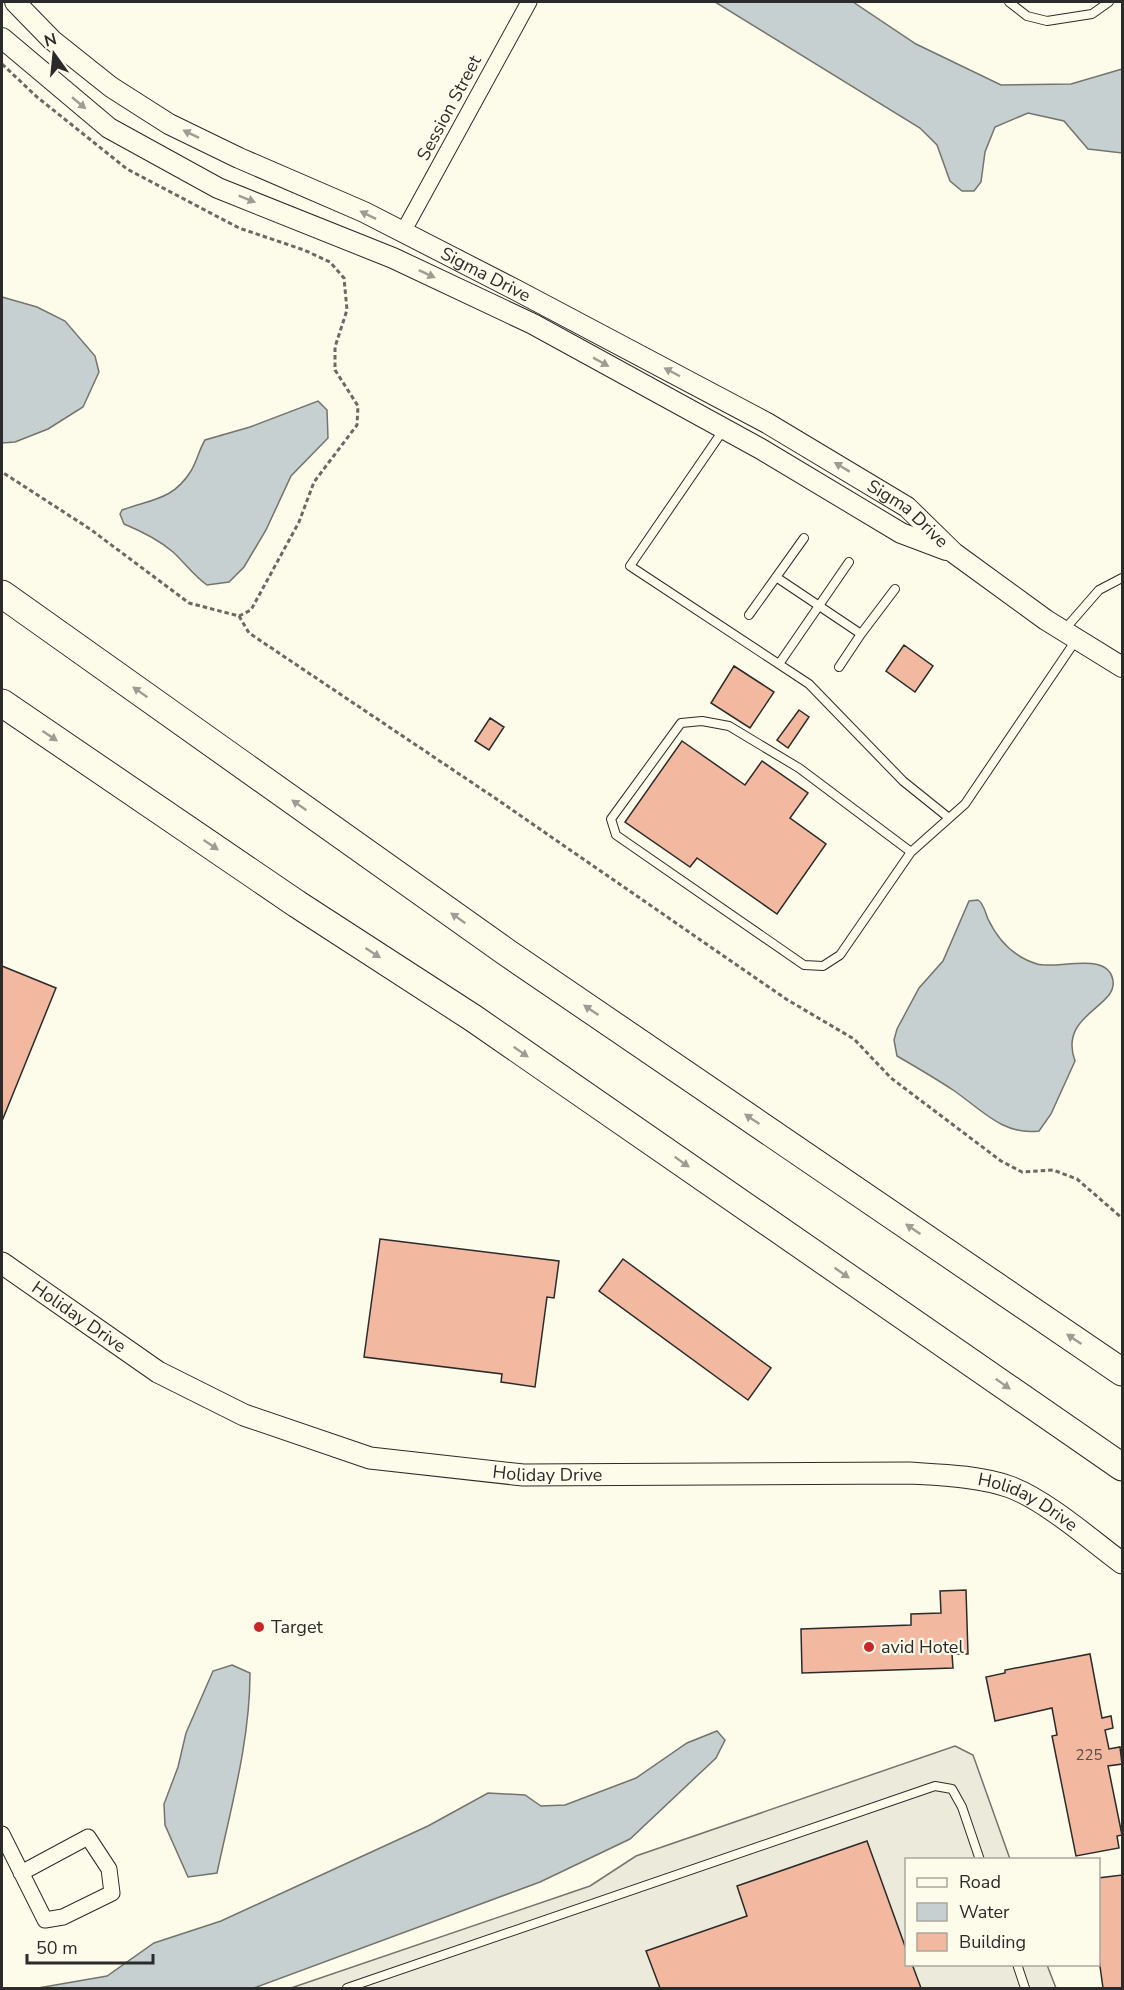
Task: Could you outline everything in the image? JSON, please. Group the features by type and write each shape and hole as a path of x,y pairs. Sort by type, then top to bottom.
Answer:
{"highway":[{"path":"2,594 506,952 1122,1372"},
{"path":"2,703 297,904 473,1018 1122,1467"}],"main road":[{"name":"Holiday Drive","path":"2,1263 158,1372 244,1415 370,1458 523,1475 909,1473 960,1476 1010,1487 1050,1510 1122,1563"}],"street":[{"name":"Sigma Drive","path":"15,2 52,40 111,87 169,124 404,232 767,423 907,507 954,553 1070,634 1122,667"},
{"name":"Session Street","path":"404,232 528,2"},
{"name":"Sigma Drive","path":"2,38 110,128 218,188 393,258 533,324 724,429 901,533 954,553"},
{"path":"393,258 404,232"},
{"path":"2,1834 21,1873 45,1920 63,1917 112,1893 109,1869 88,1837 21,1873"}],"lane":[{"path":"1009,2 1027,16 1047,21 1092,14 1109,2"},
{"path":"724,429 630,566 809,684 903,781 949,818"},
{"path":"749,615 804,538"},
{"path":"779,664 849,562"},
{"path":"776,577 820,604 861,634"},
{"path":"911,852 799,768 729,726 702,721 681,723 611,819 616,835 804,965 823,966 840,955 911,852 965,804 1070,634 1100,590 1122,578"},
{"path":"839,668 895,589"},
{"path":"347,1989 934,1786 952,1789 962,1807 979,1858"},
{"path":"1017,1966 1025,1989"}],"path":[{"path":"2,64 37,98 127,169 239,228 304,250 330,262 344,278 347,310 335,347 335,370 357,406 357,425 314,482 299,522 251,610 239,616 189,603 90,529 2,472"},
{"path":"239,616 249,633 492,796 786,999 854,1039 891,1078 1001,1161 1022,1172 1053,1170 1077,1179 1122,1218"}],"shaded area":[{"path":"955,1746 973,1755 1010,1858 905,1858 905,1966 1047,1966 1056,1988 291,1988 590,1886 636,1856"}],"water":[{"path":"715,2 853,2 916,44 1001,85 1071,84 1122,69 1122,153 1088,149 1064,121 1028,113 995,127 985,152 981,182 974,191 962,191 950,181 937,145 920,128"},
{"path":"2,297 37,307 65,321 95,356 99,372 83,407 48,429 15,442 2,443"},
{"path":"318,401 327,410 328,438 291,476 266,530 244,567 229,582 207,585 167,547 124,524 120,514 122,510 161,497 184,481 205,440 250,427"},
{"path":"978,900 997,934 1021,957 1046,965 1081,963 1102,966 1109,972 1113,981 1112,990 1106,998 1081,1022 1074,1033 1072,1045 1075,1061 1051,1114 1039,1131 1014,1129 993,1120 963,1097 897,1056 894,1040 897,1029 919,988 943,961 969,901"},
{"path":"232,1665 250,1673 247,1724 234,1799 217,1873 188,1877 165,1825 164,1804 178,1767 186,1733 213,1671"},
{"path":"717,1731 725,1740 716,1758 630,1839 540,1882 254,1988 38,1988 107,1976 154,1943 221,1921 428,1826 488,1793 525,1795 541,1806 565,1805 636,1778 687,1743"}],"building":[{"path":"904,645 933,666 915,692 886,671"},
{"path":"734,666 774,692 750,728 711,703"},
{"path":"799,710 809,717 788,748 777,740"},
{"path":"490,718 504,727 489,750 475,741"},
{"path":"682,741 745,785 762,761 808,793 790,818 826,844 777,914 697,858 690,867 625,822"},
{"path":"2,966 56,988 2,1121"},
{"path":"380,1239 559,1261 554,1298 547,1297 535,1387 501,1382 502,1374 364,1357"},
{"path":"623,1259 771,1368 748,1400 599,1291"},
{"path":"966,1590 968,1654 952,1654 953,1668 802,1673 801,1629 911,1625 911,1614 941,1613 940,1591"},
{"path":"1090,1654 1102,1718 1111,1716 1113,1728 1105,1730 1109,1749 1120,1747 1122,1764 1108,1766 1122,1835 1117,1836 1119,1848 1076,1856 1052,1736 1057,1735 1052,1708 995,1721 986,1677 1005,1673 1005,1670"},
{"path":"867,1841 905,1946 905,1966 913,1966 921,1988 660,1988 646,1951 747,1916 737,1886"},
{"path":"1122,1875 1122,1988 1103,1988 1100,1966 1100,1878"}],"place":[{"name":"Target","path":"259,1627"},
{"name":"avid Hotel","path":"869,1647"}]}
